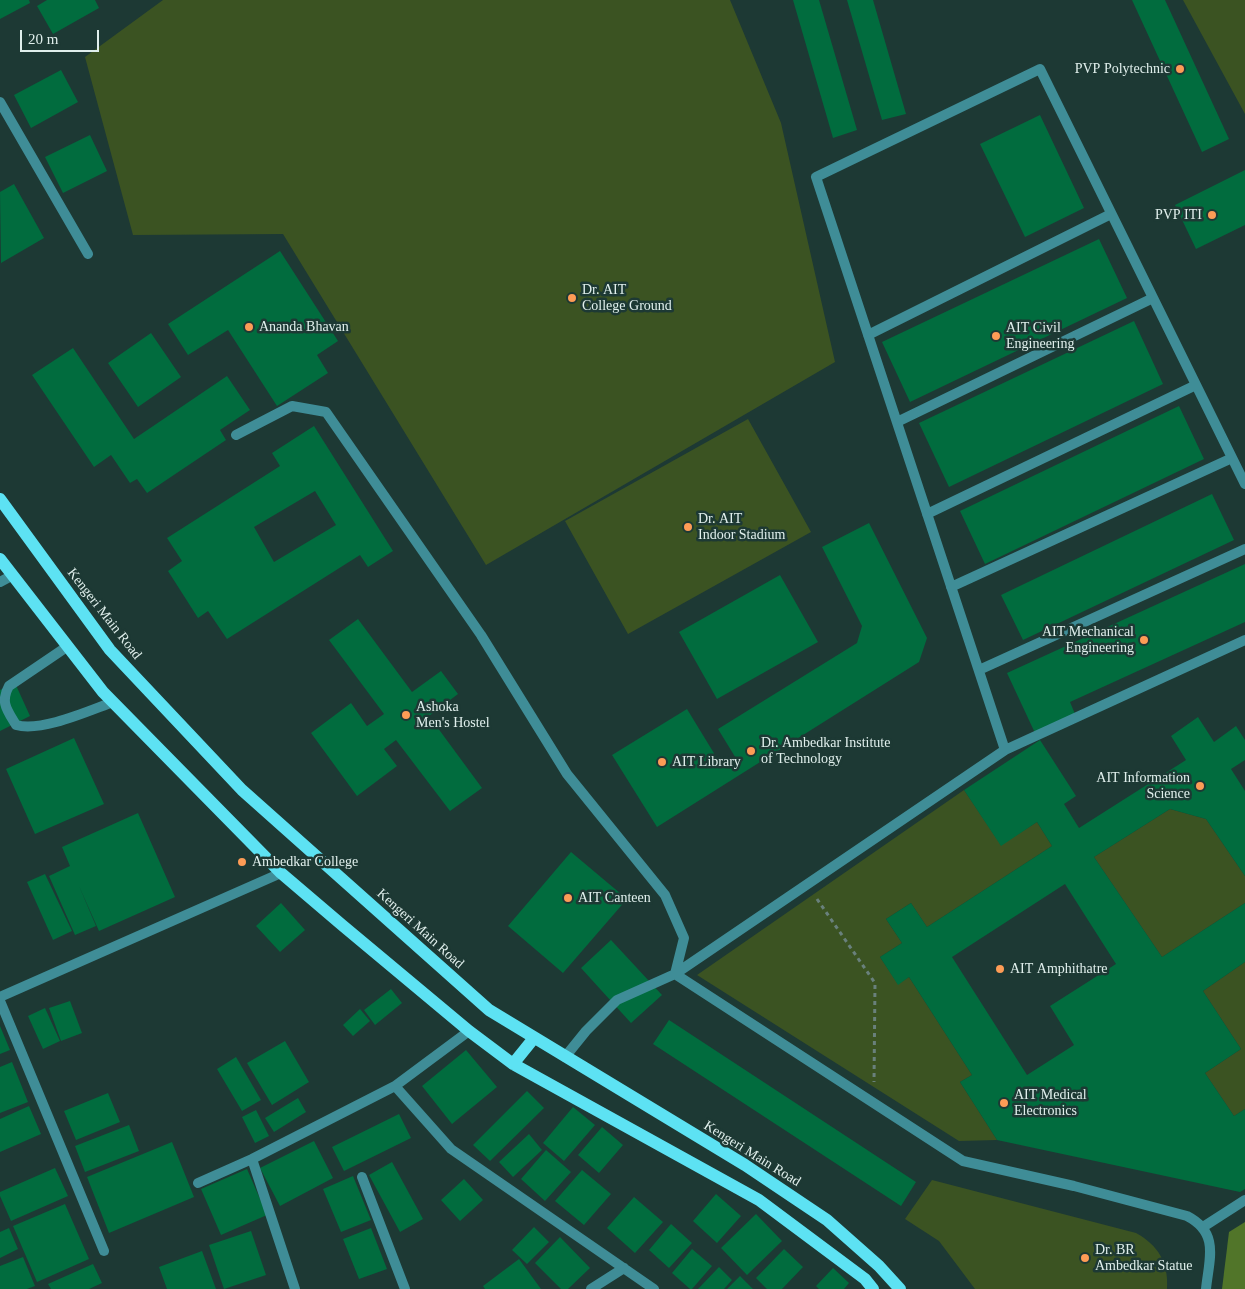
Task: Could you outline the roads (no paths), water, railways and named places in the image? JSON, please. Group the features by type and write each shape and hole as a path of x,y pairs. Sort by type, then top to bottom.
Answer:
{"main road":[{"name":"Kengeri Main Road","path":"0,499 110,650 242,790 489,1010 745,1165 827,1220 879,1266 900,1289"},
{"path":"0,559 113,702 281,873 469,1031 513,1064 759,1200 866,1279 874,1289"},
{"path":"513,1064 534,1038"}],"street":[{"path":"1005,750 816,178 1040,69 1245,484"},
{"path":"0,102 88,254"},
{"path":"868,335 1111,214"},
{"path":"897,422 1153,298"},
{"path":"928,514 1196,385"},
{"path":"236,435 292,406 326,412 481,635 567,774 665,895 684,938 675,974"},
{"path":"951,587 1232,458"},
{"path":"980,670 1245,549"},
{"path":"0,582 13,575"},
{"path":"565,1057 586,1031 617,1000 675,974 1005,750 1245,640"},
{"path":"68,646 9,686 2,694 2,701 16,725 23,727 59,722 113,702"},
{"path":"104,1251 0,999 281,873"},
{"path":"675,974 963,1160 1074,1186 1187,1216 1203,1227 1211,1246 1206,1289"},
{"path":"198,1184 252,1159 395,1086 469,1031"},
{"path":"395,1086 451,1149 654,1289"},
{"path":"252,1159 295,1289"},
{"path":"362,1177 405,1289"},
{"path":"1203,1227 1245,1200"},
{"path":"591,1289 624,1268"}],"place":[{"name":"PVP Polytechnic","path":"1180,69"},
{"name":"PVP ITI","path":"1212,215"},
{"name":"Dr. AIT College Ground","path":"572,298"},
{"name":"Ananda Bhavan","path":"249,327"},
{"name":"AIT Civil Engineering","path":"996,336"},
{"name":"Dr. AIT Indoor Stadium","path":"688,527"},
{"name":"AIT Mechanical Engineering","path":"1144,640"},
{"name":"Ashoka Men's Hostel","path":"406,715"},
{"name":"Dr. Ambedkar Institute of Technology","path":"751,751"},
{"name":"AIT Library","path":"662,762"},
{"name":"AIT Information Science","path":"1200,786"},
{"name":"Ambedkar College","path":"242,862"},
{"name":"AIT Canteen","path":"568,898"},
{"name":"AIT Amphithatre","path":"1000,969"},
{"name":"AIT Medical Electronics","path":"1004,1103"},
{"name":"Dr. BR Ambedkar Statue","path":"1085,1258"}]}
